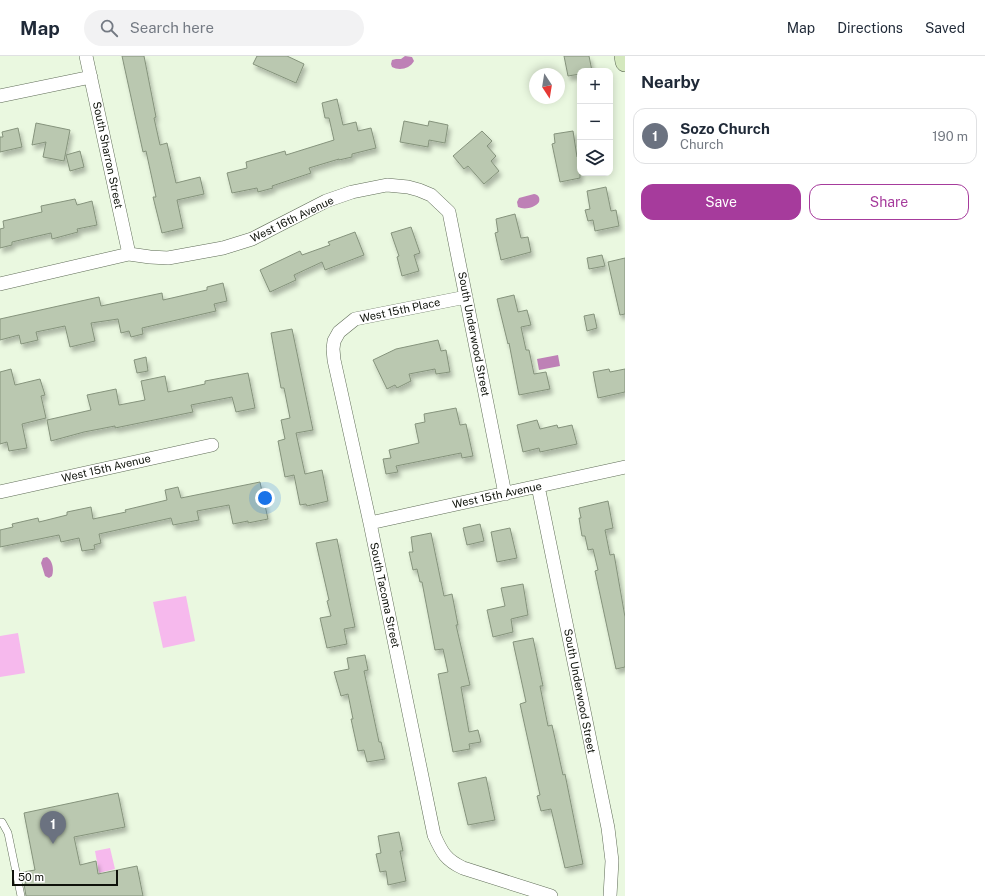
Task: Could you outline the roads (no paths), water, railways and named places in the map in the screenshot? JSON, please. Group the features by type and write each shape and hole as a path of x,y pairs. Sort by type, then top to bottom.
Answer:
{"street":[{"name":"South Sharron Street","path":"86,56 129,254"},
{"path":"624,56 625,62"},
{"path":"0,96 91,76"},
{"name":"West 16th Avenue","path":"0,284 129,254 168,258 223,248 252,239 326,201 352,192 387,185 408,187 419,190"},
{"name":"South Underwood Street","path":"419,190 431,195 449,212 505,494"},
{"name":"West 15th Place","path":"339,332 355,319 466,297"},
{"name":"South Tacoma Street","path":"339,332 334,341 334,360 370,523 434,835 445,856 453,863 463,868 551,896"},
{"name":"West 15th Avenue","path":"0,492 212,444"},
{"name":"West 15th Avenue","path":"370,523 625,467"},
{"name":"South Underwood Street","path":"538,486 608,828 612,861 610,896"}],"lane":[{"path":"0,822 2,822 8,833 21,896"}],"place":[{"name":"Sozo Church","path":"53,844"}]}
